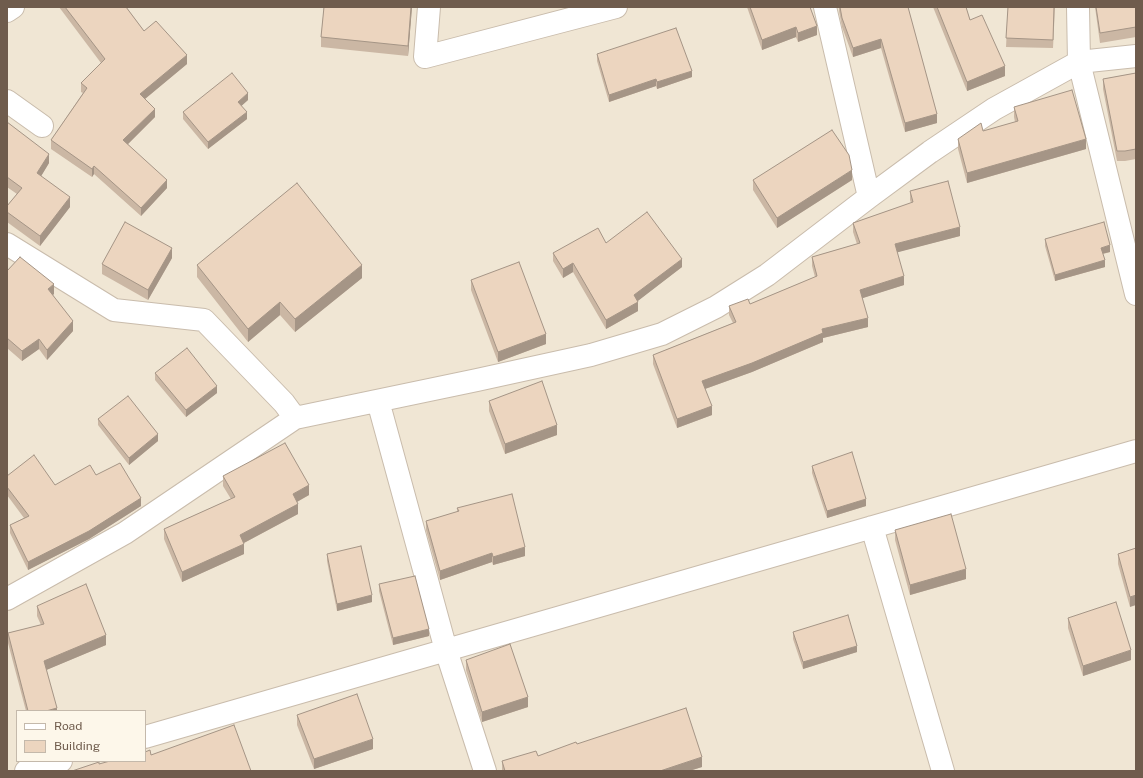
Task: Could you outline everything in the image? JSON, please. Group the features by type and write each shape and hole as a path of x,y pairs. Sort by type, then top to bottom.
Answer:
{"street":[{"path":"7,12 13,7"},
{"path":"429,7 425,57 616,7"},
{"path":"825,7 869,196"},
{"path":"1078,7 1079,62 1136,294"},
{"path":"7,599 125,533 295,418 583,356 662,334 716,307 767,275 869,196 930,152 994,109 1079,62 1136,56"},
{"path":"7,101 42,126"},
{"path":"7,244 114,310 204,320 284,403 295,418"},
{"path":"378,401 446,650 485,771"},
{"path":"146,737 1136,451"},
{"path":"872,528 937,769"},
{"path":"26,771 58,762"}],"shaded area":[{"path":"7,7 1136,7 1136,771 7,771"}],"building":[{"path":"65,7 126,7 144,31 156,21 187,55 140,94 155,109 123,140 167,180 141,208 94,166 92,169 51,140 87,88 81,83 105,59"},
{"path":"324,7 411,7 408,46 321,37"},
{"path":"750,7 810,7 817,26 798,33 796,27 762,40"},
{"path":"840,7 908,7 937,114 905,123 881,39 853,48 842,18"},
{"path":"937,7 966,7 970,20 982,15 1005,66 967,82"},
{"path":"1008,7 1054,7 1053,40 1006,38"},
{"path":"1096,7 1136,7 1136,27 1100,33"},
{"path":"676,28 692,71 657,82 656,79 609,95 597,54"},
{"path":"232,73 248,93 238,102 247,112 208,142 183,112"},
{"path":"1136,73 1136,149 1117,151 1103,79"},
{"path":"1072,90 1086,139 967,173 958,139 981,123 983,131 1018,121 1014,107"},
{"path":"7,122 49,154 37,173 70,197 40,236 7,212 7,206 22,188 7,177"},
{"path":"832,130 849,155 852,170 777,218 753,180"},
{"path":"948,181 960,227 895,244 904,276 860,290 868,318 822,329 823,333 752,363 702,381 712,406 677,419 653,355 736,322 729,306 748,299 750,304 817,276 812,257 860,243 853,223 913,202 910,191"},
{"path":"297,183 362,265 295,319 280,302 248,329 197,265"},
{"path":"647,212 682,259 634,295 638,302 606,320 573,263 563,269 553,253 598,228 606,243"},
{"path":"125,222 172,248 148,290 102,264"},
{"path":"1104,222 1110,245 1101,248 1105,260 1055,275 1045,239"},
{"path":"20,257 54,284 48,289 73,321 47,350 39,339 22,351 7,338 7,271"},
{"path":"519,262 546,334 498,352 471,280"},
{"path":"187,348 217,386 186,410 155,373"},
{"path":"542,381 557,425 505,444 489,401"},
{"path":"128,396 158,434 129,458 98,419"},
{"path":"285,443 309,485 293,494 298,504 240,535 244,544 182,572 164,529 235,497 223,476"},
{"path":"852,452 866,499 827,511 812,466"},
{"path":"34,455 55,485 90,465 96,475 120,463 141,498 89,531 28,562 10,525 29,516 7,487 7,476"},
{"path":"512,494 525,547 493,557 492,553 440,571 426,521 459,511 457,508"},
{"path":"951,514 966,569 910,585 895,530"},
{"path":"361,546 372,595 337,604 327,554"},
{"path":"1136,548 1136,595 1130,597 1118,554"},
{"path":"415,576 429,629 393,638 379,584"},
{"path":"86,584 106,635 44,661 57,708 50,710 28,710 8,633 44,624 37,606"},
{"path":"1116,602 1131,650 1083,666 1068,618"},
{"path":"848,615 857,646 803,662 793,632"},
{"path":"510,644 528,697 482,712 466,660"},
{"path":"357,694 373,739 314,759 297,715"},
{"path":"686,708 702,757 660,771 505,771 502,761 536,751 538,756 576,742 577,744"},
{"path":"234,725 251,771 72,771 99,762 99,764 106,762 146,762 146,752 150,750 151,755"}]}
